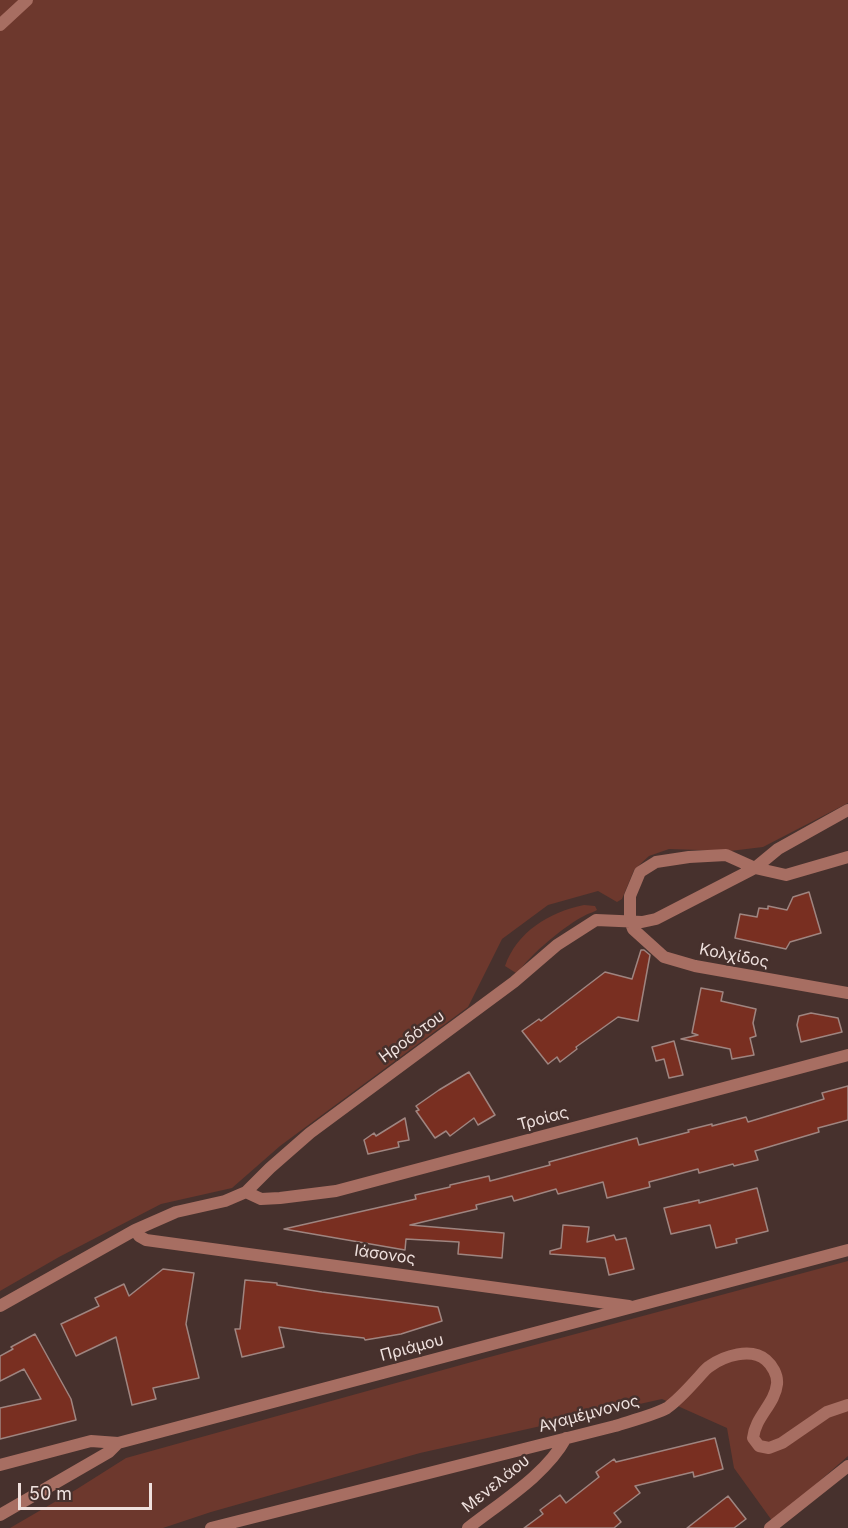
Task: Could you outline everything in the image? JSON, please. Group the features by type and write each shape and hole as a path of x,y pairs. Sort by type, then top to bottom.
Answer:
{"street":[{"path":"0,25 27,0"},
{"name":"Ηροδότου","path":"0,1306 135,1230 176,1212 225,1201 246,1191 310,1132 514,982 557,945 596,920 642,922 656,919 755,868 778,849 848,810"},
{"path":"630,921 630,896 640,872 656,862 726,855 755,868 786,875 848,857"},
{"name":"Κολχίδος","path":"630,921 633,929 664,957 695,966 848,993"},
{"name":"Τροίας","path":"246,1191 261,1199 336,1191 848,1055"},
{"name":"Ιάσονος","path":"135,1230 146,1240 634,1306"},
{"name":"Πριάμου","path":"0,1515 110,1452 118,1443 848,1250"},
{"name":"Αγαμέμνονος","path":"211,1528 615,1426 665,1409 710,1366 728,1357 748,1353 764,1358 774,1369 778,1382 754,1430 753,1438 759,1446 769,1448 782,1443 827,1412 848,1405"},
{"name":"Μενελάου","path":"468,1528 529,1481 558,1453 566,1438"},
{"path":"0,1465 91,1441 118,1443"},
{"path":"770,1528 848,1466"}],"shaded area":[{"path":"0,0 848,0 848,803 763,847 730,851 669,849 649,856 634,870 622,899 617,902 598,891 548,905 502,939 468,1007 280,1146 232,1188 161,1204 59,1257 0,1291"},
{"path":"584,905 595,906 597,910 558,933 539,949 519,972 516,973 505,966 517,943 536,925 571,908"},
{"path":"848,1261 848,1456 773,1522 734,1468 727,1428 662,1399 420,1453 211,1512 163,1528 10,1528 126,1458"}],"building":[{"path":"809,892 821,933 790,942 786,949 735,938 740,914 757,917 759,908 768,909 768,906 787,910 793,897"},
{"path":"641,950 650,955 638,1021 618,1017 576,1047 577,1049 560,1062 557,1057 548,1064 522,1031 539,1019 541,1021 605,972 632,979"},
{"path":"701,988 723,992 721,1001 756,1009 753,1023 756,1036 750,1038 754,1055 732,1059 730,1049 681,1039 698,1035 692,1033"},
{"path":"811,1013 838,1018 842,1032 801,1042 797,1025 799,1016"},
{"path":"674,1041 683,1075 669,1078 664,1059 656,1061 652,1047"},
{"path":"469,1072 495,1115 478,1125 474,1118 450,1136 446,1131 435,1138 416,1111 419,1110 416,1106"},
{"path":"848,1086 848,1120 818,1128 819,1132 755,1151 758,1160 699,1173 698,1169 649,1182 650,1187 607,1198 603,1182 558,1194 556,1189 514,1201 512,1196 476,1205 477,1209 410,1225 504,1233 502,1258 458,1254 459,1242 406,1239 405,1250 284,1229 416,1199 415,1195 450,1187 450,1185 489,1176 490,1181 637,1138 639,1145 712,1124 712,1126 746,1117 748,1122 824,1099 822,1093"},
{"path":"405,1118 409,1140 398,1142 399,1147 368,1154 364,1140 374,1133 376,1136"},
{"path":"757,1188 768,1231 736,1239 737,1243 716,1248 710,1225 671,1234 664,1208 699,1200 699,1203"},
{"path":"563,1225 589,1227 587,1242 614,1235 616,1240 626,1238 634,1269 609,1275 605,1258 550,1254 550,1251 561,1248"},
{"path":"163,1269 194,1273 186,1324 199,1378 153,1388 156,1399 132,1405 116,1337 76,1356 61,1324 99,1306 95,1298 124,1284 129,1296"},
{"path":"245,1280 438,1307 442,1321 401,1334 365,1340 364,1338 279,1327 284,1347 242,1357 235,1329 240,1329"},
{"path":"35,1334 71,1399 76,1420 0,1439 0,1408 41,1399 24,1369 0,1381 0,1356"},
{"path":"715,1438 723,1469 694,1477 693,1472 635,1486 640,1493 614,1513 621,1522 614,1528 524,1528 543,1514 540,1510 560,1495 566,1503 599,1477 596,1472 614,1459 616,1462"},
{"path":"728,1496 746,1519 734,1528 687,1528"}]}
